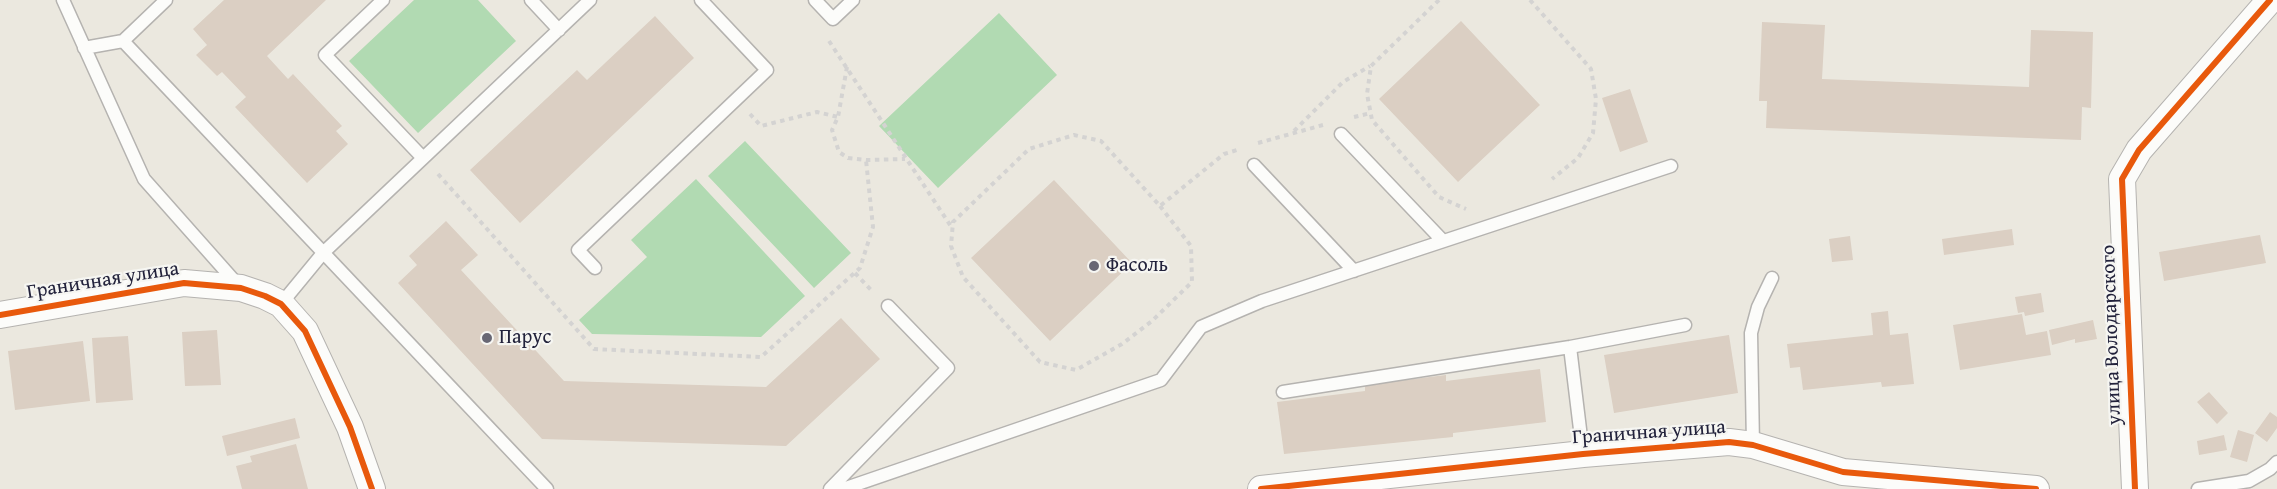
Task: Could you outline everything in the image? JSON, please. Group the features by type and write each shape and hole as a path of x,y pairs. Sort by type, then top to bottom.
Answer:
{"street":[{"name":"улица Володарского","path":"2135,489 2122,179 2139,150 2270,0"},
{"name":"Граничная улица","path":"0,315 184,283 241,288 281,304"},
{"path":"281,304 305,331 321,362 350,427 372,489"},
{"name":"Граничная улица","path":"1261,489 1450,479 1583,454 1729,442 1753,445 1841,481 2027,488"}],"lane":[{"path":"63,0 144,178 241,288"},
{"path":"84,48 123,41 166,0"},
{"path":"383,0 325,55 423,158"},
{"path":"531,0 559,30"},
{"path":"281,304 323,253 590,0"},
{"path":"595,268 578,250 767,70 701,0"},
{"path":"815,0 833,19 852,0"},
{"path":"123,41 547,489"},
{"path":"1341,134 1443,241"},
{"path":"1254,165 1354,271"},
{"path":"843,489 1161,380 1202,327 1262,301 1671,166"},
{"path":"1753,445 1751,333 1758,307 1772,278"},
{"path":"830,489 948,368 888,306"},
{"path":"1283,392 1570,347 1685,325"},
{"path":"1570,347 1583,454"},
{"path":"2198,489 2249,481 2270,469 2277,462"}],"path":[{"path":"1294,131 1343,82 1371,66 1439,0"},
{"path":"1530,0 1591,69 1596,99 1593,133 1578,158 1555,178 1544,182"},
{"path":"833,19 829,40 952,229"},
{"path":"1371,66 1367,94 1372,120 1440,197 1465,210 1476,206"},
{"path":"846,67 838,117 832,130 838,152 848,158 866,160 906,159"},
{"path":"737,99 761,126 817,112 838,117"},
{"path":"1349,118 1371,114"},
{"path":"1254,144 1294,131 1327,124"},
{"path":"1074,135 1101,141 1160,206 1191,246 1192,282 1152,321 1122,344 1076,370 1040,362 963,277 951,246 953,222 1029,149 1074,135"},
{"path":"1160,206 1224,154 1244,148"},
{"path":"423,158 594,349 761,357 860,268 873,227 866,160"}],"green space":[{"path":"414,0 478,0 516,41 418,133 349,61"},
{"path":"999,13 1057,75 938,188 879,126"},
{"path":"745,141 851,253 814,288 708,176"},
{"path":"696,179 805,296 761,337 592,334 579,320 647,257 631,240"}],"building":[{"path":"224,0 326,0 267,56 288,79 293,74 342,126 336,131 348,144 307,183 235,107 246,97 222,72 217,76 196,55 207,45 193,29"},
{"path":"655,16 694,58 520,223 470,170 577,70 587,80"},
{"path":"1461,21 1540,105 1458,182 1379,99"},
{"path":"1762,22 1825,25 1822,79 2029,87 2031,30 2093,32 2091,108 2082,107 2081,140 1766,128 1767,101 1759,101"},
{"path":"1630,89 1648,142 1620,152 1602,98"},
{"path":"1054,180 1132,263 1050,341 971,258"},
{"name":"Парус","path":"446,221 478,255 461,270 564,381 766,387 841,318 880,359 786,446 542,439 398,283 417,265 409,256"},
{"path":"2012,229 2014,245 1944,255 1942,239"},
{"path":"2260,235 2266,263 2164,281 2159,252"},
{"path":"1850,236 1853,260 1832,262 1829,239"},
{"path":"2041,293 2044,312 2025,316 2024,312 2018,313 2015,297"},
{"path":"1888,311 1890,335 1908,333 1914,384 1882,387 1881,382 1803,390 1800,367 1790,368 1787,344 1873,335 1871,313"},
{"path":"2022,314 2026,335 2047,331 2051,355 1960,370 1953,325"},
{"path":"2093,320 2097,339 2075,343 2075,339 2052,345 2049,330"},
{"path":"217,330 221,385 185,386 182,332"},
{"path":"1729,335 1738,393 1614,413 1604,355"},
{"path":"128,336 133,400 96,403 92,338"},
{"path":"83,341 90,401 15,410 8,351"},
{"path":"1540,369 1546,422 1453,433 1453,437 1284,454 1277,402 1365,391 1365,385 1446,375 1446,381"},
{"path":"2209,392 2228,413 2217,424 2197,402"},
{"path":"2270,412 2277,417 2277,428 2267,442 2255,433"},
{"path":"295,418 300,438 227,456 222,436"},
{"path":"2238,430 2254,435 2247,462 2230,457"},
{"path":"2224,435 2227,450 2199,455 2197,441"},
{"path":"296,444 308,489 242,489 236,466 252,462 250,456"}],"cycle path":[{"path":"2135,489 2122,179 2139,150 2270,0"},
{"path":"0,315 184,283 241,288 265,296 281,304 305,331 350,427 372,489"},
{"path":"1261,489 1583,454 1729,442 1753,445 1843,472 2036,489"}],"place":[{"name":"Фасоль","path":"1094,266"},
{"name":"Парус","path":"487,338"}]}
